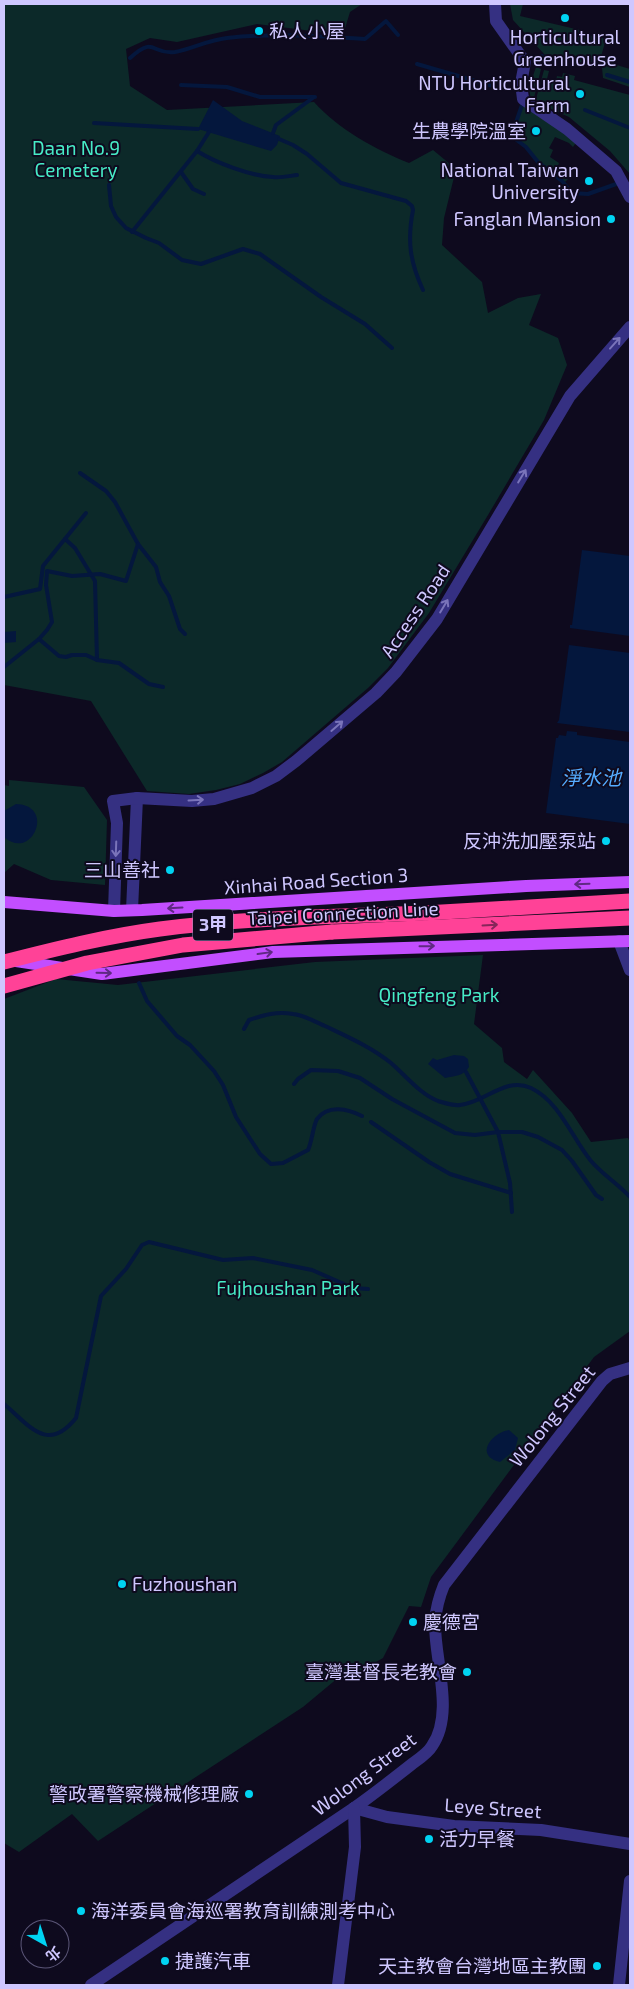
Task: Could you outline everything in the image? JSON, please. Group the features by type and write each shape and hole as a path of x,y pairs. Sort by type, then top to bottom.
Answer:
{"highway":[{"name":"Taipei Connection Line","path":"4,960 85,941 160,929 296,918 425,913 630,901"},
{"name":"Taipei Connection Line","path":"4,986 88,963 183,945 293,934 630,918"}],"main road":[{"name":"Xinhai Road Section 3","path":"4,902 114,911 526,886 630,882"},
{"path":"4,960 102,974 273,952 625,941"}],"street":[{"path":"495,4 496,21 525,62 521,83 523,99 567,129 616,171 630,197"},
{"name":"Access Road","path":"114,911 117,823 113,800 137,798 192,801 232,795 252,788 276,776 296,761 376,693 396,672 436,619 570,396 630,327"},
{"path":"132,910 137,798"},
{"path":"625,941 630,970"},
{"name":"Wolong Street","path":"91,1985 354,1808 432,1747 440,1732 443,1698 435,1623 439,1597 444,1585 602,1381 610,1374 630,1368"},
{"path":"338,1985 355,1846 354,1808"},
{"name":"Leye Street","path":"354,1808 387,1817 454,1826 541,1830 630,1844"},
{"path":"619,1985 630,1881"}],"green space":[{"name":"Daan No.9 Cemetery","path":"4,4 362,4 350,12 343,35 257,24 177,42 150,38 126,49 130,86 167,110 314,102 334,121 358,138 409,163 433,150 456,169 444,218 442,245 482,282 488,313 518,298 541,294 529,325 558,338 567,365 544,420 488,515 429,613 388,668 368,688 282,762 240,784 189,794 147,791 91,701 4,685"},
{"path":"510,4 523,4 520,16 580,30 580,33 606,39 600,60 630,69 630,87 603,78 602,68 549,54 545,55 513,20"},
{"path":"536,67 541,69 534,98 536,99 544,70 549,71 547,79 541,82 540,87 548,89 551,81 556,81 557,76 562,77 563,73 575,76 574,80 630,95 630,174 610,151 569,117 531,100 529,88"},
{"path":"523,105 577,141 573,147 569,143 555,137 549,148 553,150 550,157 559,163 557,168 568,179 564,183 538,161 526,146 515,138 513,134"},
{"path":"9,780 84,787 107,820 105,885 51,880 14,864 4,873 4,785 9,786"},
{"name":"Fujhoushan Park","path":"483,955 474,1024 502,1048 504,1062 527,1079 533,1070 572,1113 591,1142 628,1138 630,1142 630,1331 594,1357 431,1577 421,1607 409,1606 383,1658 362,1670 339,1677 303,1707 98,1841 72,1814 19,1852 4,1843 4,999 56,979 118,985 315,962"}],"water":[{"path":"213,100 242,121 280,136 277,145 271,151 198,129"},
{"path":"582,550 630,556 630,636 570,628 570,625 572,625"},
{"path":"16,631 16,642 4,643 4,632"},
{"name":"淨水池","path":"569,645 630,653 630,732 557,723 559,720"},
{"name":"淨水池","path":"567,731 577,732 577,735 630,742 630,824 546,813 556,738 559,735 566,736"},
{"path":"16,804 28,807 35,813 37,821 36,830 31,838 23,843 14,843 4,837 4,811"},
{"path":"454,1055 464,1056 468,1059 469,1067 458,1075 445,1078 428,1064 433,1058 437,1060"},
{"path":"509,1430 518,1438 515,1450 500,1462 492,1459 488,1455 488,1445 496,1435"}],"waterway":[{"path":"130,58 138,51 149,47 161,51 175,52 220,39 244,36 365,39 386,21 398,35"},
{"path":"542,56 542,62"},
{"path":"417,64 493,86"},
{"path":"607,75 630,82"},
{"path":"181,85 227,87 260,97 315,97"},
{"path":"273,133 276,125 314,97"},
{"path":"522,105 512,134 514,138 526,147 538,162 562,181 572,193 588,194 619,183"},
{"path":"585,110 630,128"},
{"path":"94,123 198,129"},
{"path":"132,232 197,151 209,132"},
{"path":"279,139 307,154 341,183 406,201 412,206 411,251 415,270 423,290"},
{"path":"197,151 224,164 255,174 276,177 297,175"},
{"path":"181,172 193,189 204,194"},
{"path":"109,185 111,206 116,217 126,228 159,243 182,260 201,264 243,249 260,254 321,297 365,324 392,348"},
{"path":"80,473 106,491 115,502 138,544"},
{"path":"4,597 40,589 43,566 86,513"},
{"path":"65,539 75,548 95,581 97,660"},
{"path":"4,667 39,639 52,622 46,585 47,571 72,576 100,574 126,581 138,544 156,567 160,582 169,596 180,629 185,634"},
{"path":"39,639 59,656 86,655 97,660 119,663 149,684 163,687"},
{"path":"139,983 147,1001 177,1036 190,1045 214,1071 223,1085 236,1117 260,1154 271,1164 283,1163 308,1150 317,1119 327,1111 338,1109 351,1111 362,1116"},
{"path":"244,1029 249,1020 271,1014 287,1013 305,1017 351,1038 375,1052 391,1063 425,1094 449,1104 469,1103 512,1085 522,1085 531,1088 541,1094 558,1111 591,1161 630,1197"},
{"path":"294,1084 311,1070 338,1071 360,1078 392,1099 455,1133 475,1135 498,1132 522,1132 538,1137 562,1150 596,1195 602,1199"},
{"path":"466,1072 498,1132 510,1183 512,1212"},
{"path":"371,1122 429,1162 450,1174 511,1193"},
{"path":"4,1404 30,1427 47,1435 56,1434 66,1429 76,1418 101,1296 126,1269 142,1245 149,1242 223,1260 253,1258 312,1270 353,1288 368,1289"}],"place":[{"name":"Horticultural Greenhouse","path":"565,18"},
{"name":"私人小屋","path":"259,31"},
{"name":"NTU Horticultural Farm","path":"580,94"},
{"name":"生農學院溫室","path":"536,131"},
{"name":"National Taiwan University","path":"589,181"},
{"name":"Fanglan Mansion","path":"611,219"},
{"name":"反沖洗加壓泵站","path":"606,841"},
{"name":"三山善社","path":"170,870"},
{"name":"Fuzhoushan","path":"122,1584"},
{"name":"慶德宮","path":"413,1622"},
{"name":"臺灣基督長老教會","path":"467,1672"},
{"name":"警政署警察機械修理廠","path":"249,1794"},
{"name":"活力早餐","path":"429,1839"},
{"name":"海洋委員會海巡署教育訓練測考中心","path":"81,1911"},
{"name":"捷護汽車","path":"165,1961"},
{"name":"天主教會台灣地區主教團","path":"597,1966"}],"park label":[{"name":"Qingfeng Park","path":"439,995"}]}
